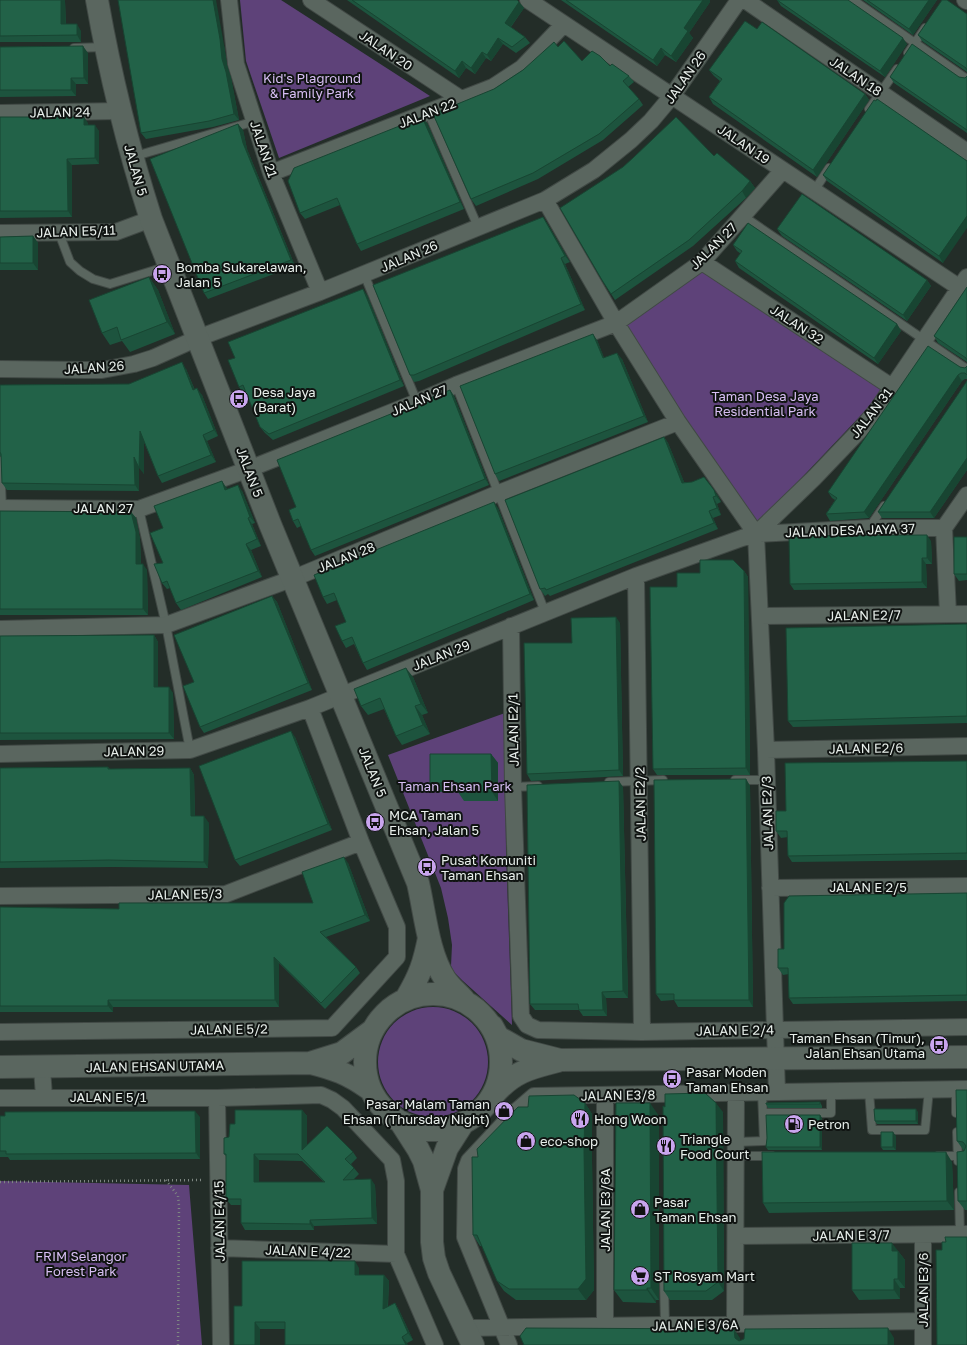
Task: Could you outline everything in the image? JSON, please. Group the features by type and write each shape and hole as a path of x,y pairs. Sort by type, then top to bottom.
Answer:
{"street":[{"name":"JALAN 5","path":"97,0 120,111 151,219 270,524 294,578 418,883 429,936 438,965 445,980 464,1000"},
{"name":"JALAN 21","path":"229,0 236,64 271,173 320,292"},
{"name":"JALAN 26","path":"0,370 86,370 115,368 134,364 153,358 198,338 320,292 545,200 594,170 631,140 651,121 672,96 739,0"},
{"name":"JALAN 18","path":"745,0 967,152"},
{"name":"JALAN 20","path":"317,2 461,99"},
{"name":"JALAN 19","path":"535,2 564,24 814,191 963,283"},
{"name":"JALAN 22","path":"271,173 493,87 522,68 564,24"},
{"name":"JALAN 24","path":"0,113 120,111"},
{"name":"JALAN 27","path":"1,508 139,509 249,469 456,385 616,323 702,262 783,170"},
{"path":"545,200 616,323 678,422 756,534"},
{"name":"JALAN E5/11","path":"0,233 116,232 151,219"},
{"name":"JALAN 32","path":"702,262 892,387"},
{"name":"JALAN 31","path":"756,534 814,478 877,410 963,283"},
{"name":"JALAN 28","path":"0,629 166,625 294,578 499,493 678,422"},
{"path":"948,614 944,528 967,495"},
{"name":"JALAN DESA JAYA 37","path":"756,534 869,528 944,528"},
{"name":"JALAN 29","path":"0,754 190,750 310,708 636,576 756,534"},
{"name":"JALAN E2/3","path":"756,534 761,616 766,750 775,1059 770,1092"},
{"name":"JALAN E2/2","path":"636,576 642,1032"},
{"name":"JALAN E2/7","path":"761,616 967,614"},
{"name":"JALAN E2/1","path":"511,626 513,787 521,1016 527,1025"},
{"path":"310,708 361,842"},
{"name":"JALAN E2/6","path":"766,750 967,746"},
{"name":"JALAN E5/3","path":"0,896 226,894 361,842"},
{"name":"JALAN E 5/2","path":"0,1032 332,1028 397,958 397,927 361,842"},
{"name":"JALAN E 2/5","path":"770,888 967,886"},
{"name":"JALAN 5","path":"406,997 423,966 429,936"},
{"path":"470,1336 439,1272 434,1258 432,1242 432,1190 424,1161 402,1124 368,1088 365,1076 364,1064 366,1046 373,1030 382,1017 394,1005 406,997 434,993 453,996 464,1000 477,1008 492,1026 498,1037 521,1050 560,1060 967,1057"},
{"name":"JALAN E 2/4","path":"527,1025 538,1030 642,1032 967,1027"},
{"path":"492,1026 499,1042 502,1059 501,1076 495,1093"},
{"name":"JALAN EHSAN UTAMA","path":"310,1063 342,1053 373,1030"},
{"path":"402,1124 414,1128 446,1129 463,1123 482,1111 495,1093 515,1075 560,1060"},
{"name":"JALAN EHSAN UTAMA","path":"0,1067 42,1068 310,1063 336,1070 351,1077 368,1088"},
{"path":"42,1068 44,1097"},
{"name":"JALAN E3/8","path":"509,1345 465,1237 466,1169 469,1161 512,1115 534,1096 606,1095 664,1098 770,1092 961,1090"},
{"path":"736,1093 736,1236 743,1326"},
{"name":"JALAN E 5/1","path":"0,1098 217,1098 321,1095 332,1100 342,1108 392,1160 396,1180 396,1254"},
{"name":"JALAN E3/6A","path":"605,1326 606,1095"},
{"name":"JALAN E4/15","path":"217,1098 221,1345"},
{"path":"432,1190 447,1148 463,1123"},
{"name":"JALAN E 3/7","path":"736,1236 964,1234"},
{"name":"JALAN E3/6","path":"923,1235 923,1345"},
{"name":"JALAN E 4/22","path":"219,1248 396,1254"},
{"path":"396,1254 435,1345"},
{"name":"JALAN E 3/6A","path":"470,1336 501,1327 664,1325 743,1326 923,1322"}],"lane":[{"path":"853,0 967,79"},
{"path":"863,119 931,18"},
{"path":"68,48 106,48"},
{"path":"428,112 478,228"},
{"path":"132,157 254,121"},
{"path":"814,191 836,158"},
{"path":"742,216 967,369"},
{"path":"59,233 70,262 80,271 93,278 110,284 169,266"},
{"path":"364,274 417,402"},
{"path":"456,385 546,612"},
{"path":"0,461 1,508"},
{"path":"869,528 886,502"},
{"path":"139,509 166,625 190,750"},
{"path":"600,782 671,780"},
{"path":"726,780 766,780"},
{"path":"513,787 545,785"},
{"path":"869,1091 872,1130 925,1130 929,1090"},
{"path":"958,1172 957,1123 961,1090"},
{"path":"764,1113 831,1113 831,1091"},
{"path":"736,1149 764,1141 764,1113 770,1092"},
{"path":"736,1149 783,1156"},
{"path":"926,1156 967,1156"},
{"path":"959,1187 964,1234"},
{"path":"664,1277 664,1325"}],"path":[{"path":"166,1180 178,1196 179,1206 178,1345"},
{"path":"0,1182 218,1180"}],"green space":[{"name":"Kid's Plaground & Family Park","path":"240,0 281,0 430,96 279,158 246,61"},
{"name":"Taman Desa Jaya Residential Park","path":"703,271 884,391 755,527 623,325"},
{"name":"Taman Ehsan Park","path":"505,713 506,852 512,1025 463,981 454,972 451,966 452,945 441,888 388,755"},
{"path":"433,1007 444,1008 454,1012 472,1023 483,1041 487,1051 487,1073 483,1083 472,1101 454,1112 444,1116 433,1117 422,1116 412,1112 394,1101 383,1083 379,1073 378,1062 379,1051 383,1041 394,1023 412,1012 422,1008"},
{"name":"FRIM Selangor Forest Park","path":"0,1181 189,1185 202,1345 0,1345"}],"building":[{"path":"0,0 61,0 61,24 77,24 77,35 0,36"},
{"path":"118,0 213,0 222,59 234,114 209,121 141,133"},
{"path":"352,0 517,0 519,2 505,23 525,37 512,47 498,38 487,55 482,52 471,68 462,61 455,71"},
{"path":"566,0 703,0 684,28 688,31 671,56 661,48 653,60"},
{"path":"777,0 848,0 903,38 880,71"},
{"path":"867,0 929,0 909,29"},
{"path":"942,0 947,0 967,14 967,70 918,35"},
{"path":"745,21 757,29 762,22 865,94 813,170 709,97 722,79 709,70"},
{"path":"564,41 582,61 592,51 600,56 610,66 612,64 629,76 623,81 639,99 599,134 533,173 471,199 433,114 494,89 523,70 554,42 558,47"},
{"path":"912,44 959,77 965,78 967,76 967,130 890,77"},
{"path":"83,46 84,78 71,78 71,90 0,90 0,47"},
{"path":"877,99 967,161 967,216 939,256 823,175 874,100 876,101"},
{"path":"0,117 84,117 84,125 95,125 95,158 67,159 68,211 0,211"},
{"path":"422,117 460,202 357,244 337,198 300,213 288,181 294,168"},
{"path":"676,117 714,156 717,153 750,181 742,191 689,240 611,294 560,208 623,167"},
{"path":"238,124 243,143 291,260 204,293 150,159"},
{"path":"802,194 927,280 903,315 777,229"},
{"path":"543,217 565,256 561,258 581,304 414,375 410,375 373,285"},
{"path":"748,223 897,324 874,358 735,261 742,251 733,245"},
{"path":"33,236 33,263 0,263 0,237"},
{"path":"149,277 167,322 121,340 117,327 102,333 89,300"},
{"path":"967,287 967,360 934,336"},
{"path":"363,289 400,380 269,434 260,427 243,385 239,387 228,360 235,358 228,342"},
{"path":"593,334 603,358 617,353 644,416 495,474 460,386"},
{"path":"928,346 960,367 965,368 967,366 967,375 965,373 961,373 958,375 864,512 826,514 837,498 828,492"},
{"path":"182,362 193,390 197,388 214,430 203,435 211,455 158,476 140,431 139,468 134,457 135,485 2,483 0,452 0,385 129,384"},
{"path":"967,381 967,458 930,512 878,512"},
{"path":"450,390 485,479 311,550 298,519 293,521 289,510 296,507 277,460"},
{"path":"664,437 682,483 692,482 704,477 714,490 716,496 713,497 717,508 709,511 714,523 546,590 545,588 540,589 505,500"},
{"path":"222,481 225,490 238,485 250,517 248,518 257,539 246,544 258,571 176,603 167,581 162,583 154,564 163,563 150,533 163,528 154,506"},
{"path":"494,502 530,594 363,663 352,637 342,641 335,626 346,622 334,593 323,597 314,575"},
{"path":"0,511 131,512 136,532 136,564 143,564 143,609 0,609"},
{"path":"927,535 927,558 922,558 922,582 790,584 789,536"},
{"path":"954,537 967,537 967,574 954,574"},
{"path":"700,560 733,560 744,571 746,768 653,769 650,587 677,587 677,573 700,573"},
{"path":"272,596 308,683 200,727 183,686 194,682 174,635"},
{"path":"616,617 619,770 527,774 524,643 572,643 571,618"},
{"path":"967,624 967,716 788,721 786,628"},
{"path":"154,635 154,687 169,687 169,733 0,733 0,636"},
{"path":"406,668 421,704 415,706 423,725 396,736 380,698 361,706 354,689"},
{"path":"291,731 328,824 235,860 199,766"},
{"path":"430,754 491,754 492,792 458,792 458,783 430,783"},
{"path":"967,761 967,853 788,856 787,831 776,831 776,811 786,811 785,763"},
{"path":"108,767 108,769 190,768 191,816 204,816 204,862 109,860 0,862 0,768"},
{"path":"746,779 749,1000 674,1000 674,994 656,994 654,780"},
{"path":"619,781 623,991 602,992 603,1010 579,1010 578,1004 530,1004 527,785"},
{"path":"344,857 365,915 320,932 356,967 321,1003 274,957 275,1000 108,1000 108,1006 0,1006 0,907 119,909 119,903 313,903 302,872"},
{"path":"967,893 967,995 789,998 788,968 778,968 778,949 784,949 784,903 789,896"},
{"path":"956,1090 967,1090 967,1201 958,1201 957,1152 964,1151 966,1146 963,1142 957,1141"},
{"path":"705,1093 716,1103 718,1282 706,1291 664,1291 663,1106 665,1107 665,1094"},
{"path":"574,1095 585,1103 584,1149 586,1279 578,1289 509,1289 497,1281 477,1235 473,1235 472,1157 478,1157 477,1149 518,1107 528,1107 529,1096"},
{"path":"820,1102 820,1104 766,1104 766,1103"},
{"name":"Pasar Taman Ehsan","path":"616,1103 650,1103 651,1288 647,1288 647,1290 614,1290"},
{"path":"874,1109 916,1109 916,1121 875,1121"},
{"path":"235,1110 302,1110 302,1150 327,1126 353,1152 345,1159 354,1168 343,1180 371,1179 372,1218 310,1220 310,1224 241,1223 241,1199 226,1199 226,1154 224,1154 224,1138 229,1137 230,1124 235,1124","holes":["254,1154 298,1154 325,1182 254,1182"]},
{"path":"195,1111 196,1153 6,1154 6,1151 0,1151 0,1116 5,1116 5,1112"},
{"name":"Petron","path":"766,1115 820,1115 820,1147 766,1147"},
{"path":"881,1132 893,1132 893,1147 881,1147"},
{"path":"762,1152 946,1152 947,1201 763,1203"},
{"path":"945,1237 967,1237 967,1345 937,1345 936,1250 942,1250 942,1242 946,1242"},
{"path":"852,1243 892,1243 892,1251 898,1251 898,1279 894,1279 894,1290 852,1290"},
{"path":"242,1261 355,1261 355,1275 384,1275 383,1309 395,1303 408,1333 402,1337 406,1345 285,1345 285,1322 255,1322 255,1345 234,1345 234,1306 242,1306"},
{"path":"526,1328 734,1329 735,1338 739,1341 744,1339 745,1329 888,1328 888,1345 524,1345 520,1336"}],"place":[{"name":"Bomba Sukarelawan, Jalan 5","path":"162,274"},
{"name":"Desa Jaya (Barat)","path":"239,399"},
{"name":"MCA Taman Ehsan, Jalan 5","path":"375,822"},
{"name":"Pusat Komuniti Taman Ehsan","path":"427,867"},
{"name":"Taman Ehsan (Timur), Jalan Ehsan Utama","path":"939,1045"},
{"name":"Pasar Moden Taman Ehsan","path":"672,1079"},
{"name":"Pasar Malam Taman Ehsan (Thursday Night)","path":"504,1111"},
{"name":"Hong Woon","path":"580,1119"},
{"name":"Petron","path":"794,1124"},
{"name":"eco-shop","path":"526,1141"},
{"name":"Triangle Food Court","path":"666,1146"},
{"name":"Pasar Taman Ehsan","path":"640,1209"},
{"name":"ST Rosyam Mart","path":"640,1276"}]}
